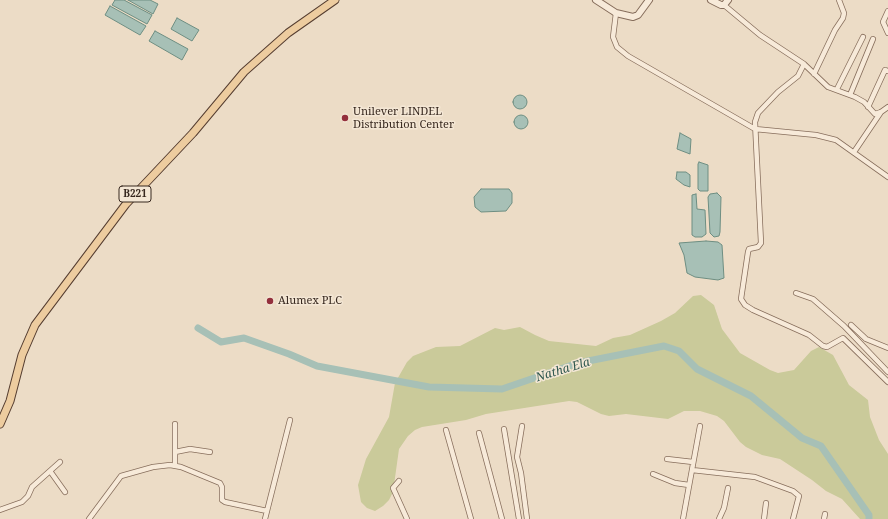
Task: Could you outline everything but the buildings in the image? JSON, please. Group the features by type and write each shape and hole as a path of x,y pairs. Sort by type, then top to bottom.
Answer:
{"main road":[{"name":"B221","path":"0,424 10,401 24,350 34,325 130,200 193,133 231,86 257,59 288,33 335,0"}],"street":[{"path":"596,0 616,13 626,16 638,15 649,0"},
{"path":"711,0 726,3 760,35 804,64 828,87 837,89 864,102 875,114 888,107"},
{"path":"814,74 835,30 843,18 844,12 839,0"},
{"path":"888,11 883,22 888,33"},
{"path":"616,13 613,37 617,47 628,56 754,129 816,135 836,140 888,177"},
{"path":"837,89 863,37"},
{"path":"850,95 873,38"},
{"path":"804,64 798,76 778,92 758,113 754,122 762,243 758,247 750,249 748,252 742,302 753,310 810,335 823,346 827,347 843,338 888,382"},
{"path":"868,107 885,70 888,71"},
{"path":"854,152 881,112"},
{"path":"796,294 813,299 844,326 888,372"},
{"path":"851,325 866,339 888,348"},
{"path":"265,519 290,420"},
{"path":"175,424 175,466"},
{"path":"522,426 517,457 521,473 527,519"},
{"path":"683,519 700,426"},
{"path":"504,429 519,519"},
{"path":"446,430 472,519"},
{"path":"479,433 502,519"},
{"path":"175,452 190,449 210,452"},
{"path":"667,459 693,462"},
{"path":"0,510 22,502 28,496 32,487 60,462"},
{"path":"89,519 121,476 153,468 175,466 220,483 222,487 222,500 225,502 267,511"},
{"path":"692,470 755,477 793,491 799,496 793,519"},
{"path":"50,471 65,492"},
{"path":"653,474 675,483 689,486"},
{"path":"399,481 393,488 407,519"},
{"path":"719,519 724,508 728,488"},
{"path":"764,519 766,504"}],"green space":[{"path":"701,295 714,305 722,329 740,353 770,370 778,373 794,370 811,351 819,347 833,355 849,385 868,400 870,417 879,440 888,454 888,519 860,519 842,499 826,491 780,459 762,455 746,447 740,442 724,421 717,416 700,411 684,411 668,419 626,414 609,416 601,414 577,402 569,401 486,414 466,420 422,427 415,430 408,436 399,449 393,492 389,500 375,511 367,508 361,502 358,485 366,459 389,417 395,383 407,362 413,356 436,347 460,346 495,328 504,330 520,327 549,341 596,346 613,338 630,335 661,321 675,313 693,296"}],"shaded area":[{"path":"115,0 124,0 152,15 147,24 112,5"},
{"path":"128,0 150,0 158,4 153,14"},
{"path":"110,6 146,26 140,35 105,15"},
{"path":"177,18 199,30 192,41 171,29"},
{"path":"155,31 188,49 182,60 149,41"},
{"path":"517,95 523,95 527,99 527,105 523,109 517,109 513,105 513,99"},
{"path":"518,115 524,115 528,119 528,125 524,129 518,129 514,125 514,119"},
{"path":"680,133 691,139 690,154 677,149"},
{"path":"699,162 708,165 708,191 700,191 698,189"},
{"path":"677,172 686,172 690,175 690,187 684,185 676,179"},
{"path":"481,189 509,189 512,193 512,203 506,211 481,212 475,207 474,197"},
{"path":"717,193 721,197 720,232 719,236 714,237 710,233 708,197 710,194"},
{"path":"696,194 697,209 705,210 706,234 702,237 695,237 692,235 692,195"},
{"path":"706,241 718,242 722,245 724,278 718,280 695,277 687,273 684,255 679,243"}],"waterway":[{"name":"Natha Ela","path":"198,328 221,342 244,338 317,366 429,387 502,389 578,363 664,346 679,351 697,369 751,396 802,438 821,446 869,515 869,519"}],"place":[{"name":"Unilever LINDEL Distribution Center","path":"345,118"},
{"name":"Alumex PLC","path":"270,301"}]}
